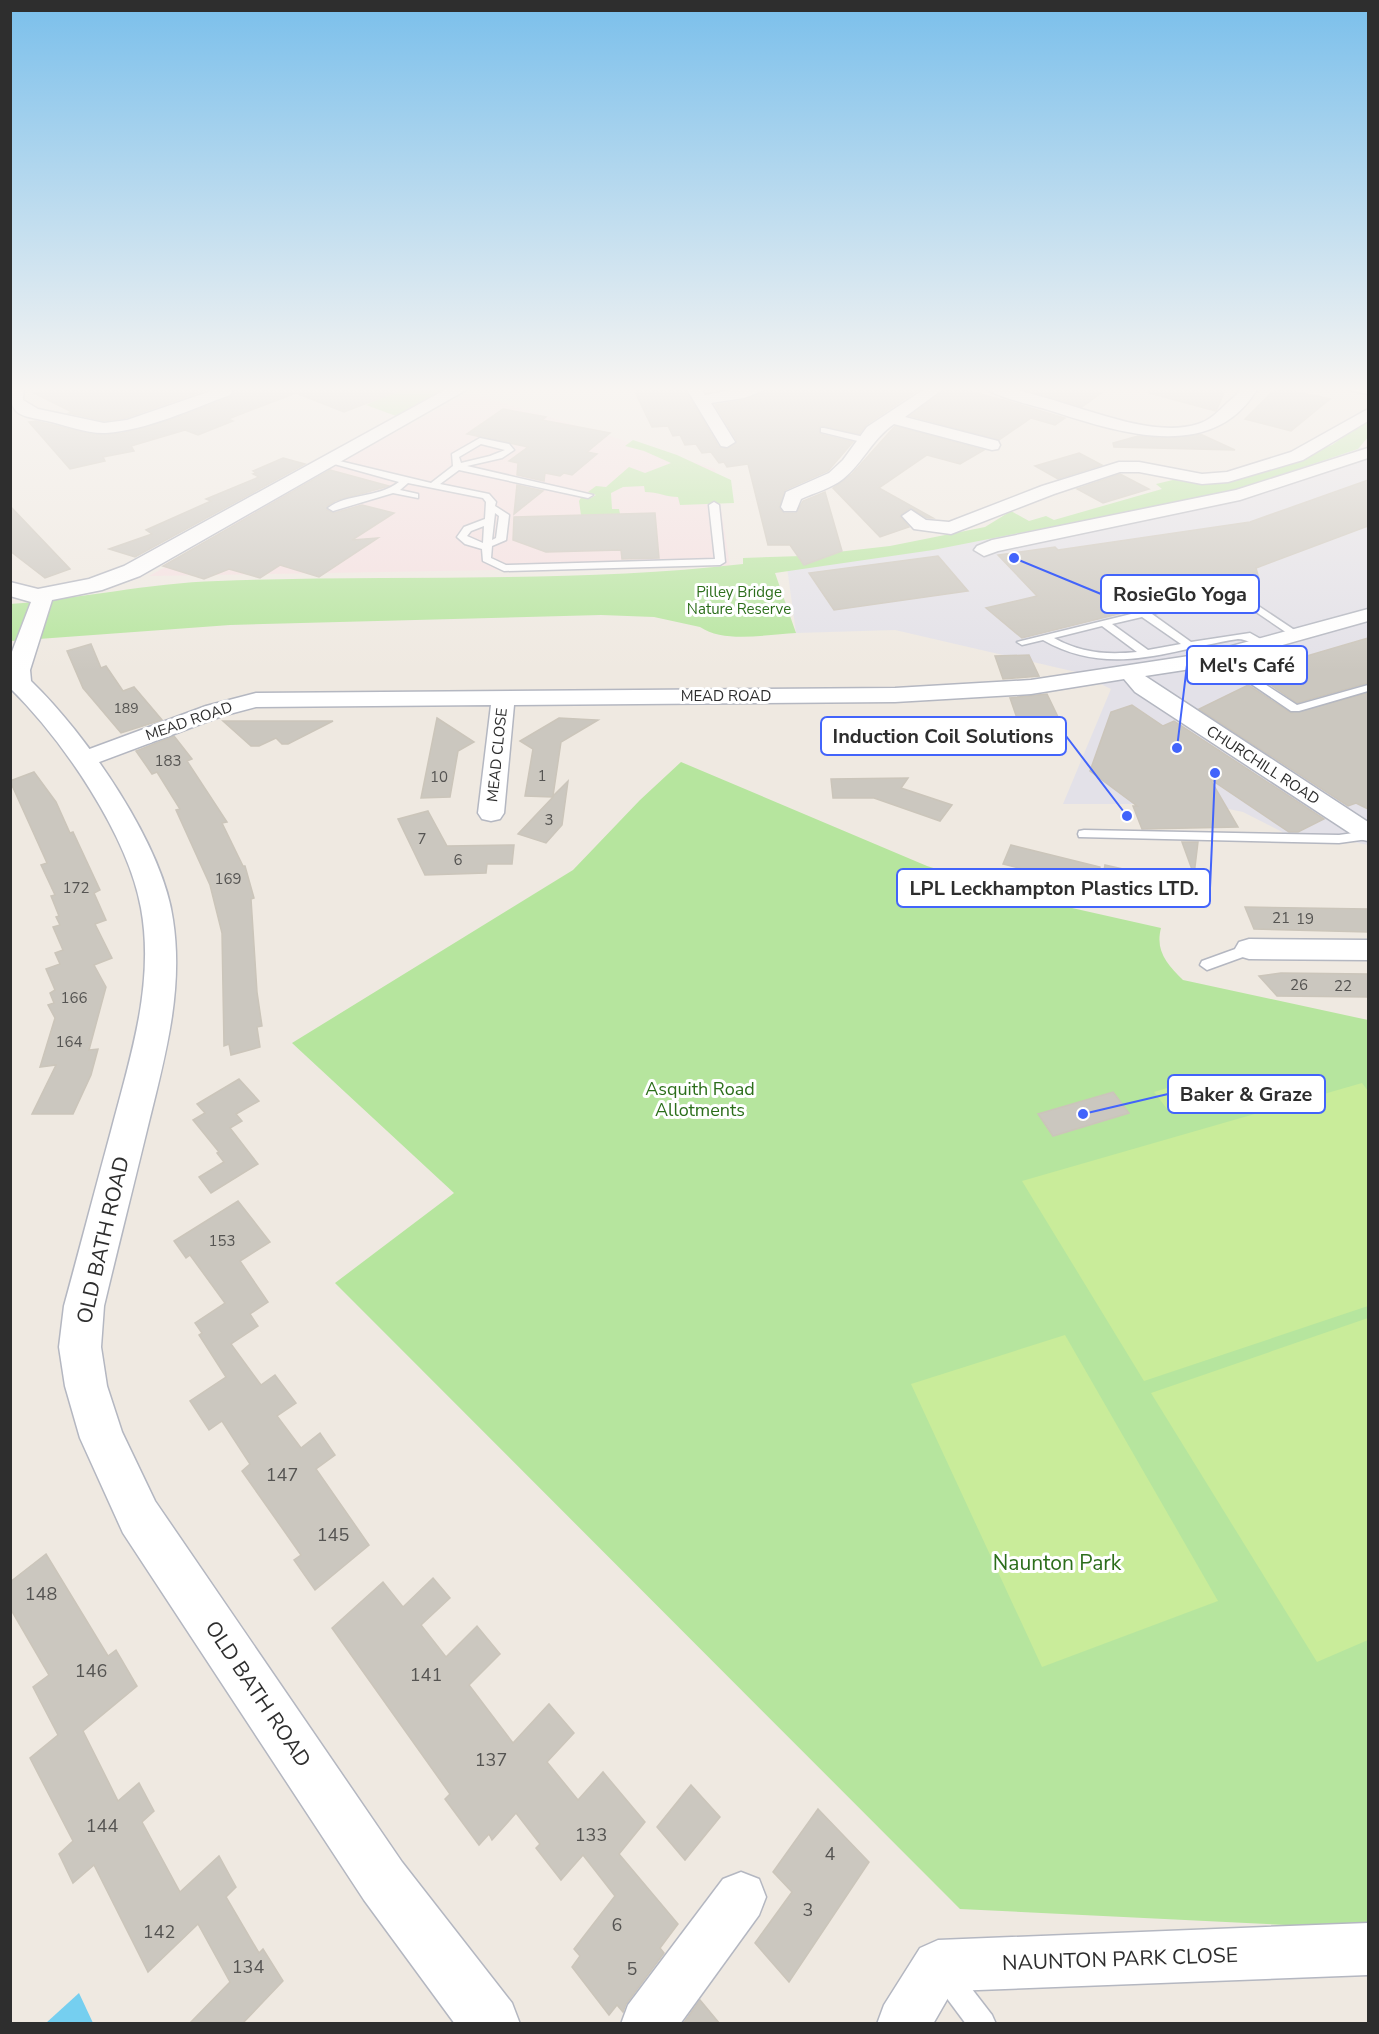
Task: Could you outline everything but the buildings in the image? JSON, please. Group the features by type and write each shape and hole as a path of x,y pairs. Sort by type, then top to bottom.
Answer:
{"street":[{"path":"10,589 37,612 94,585 121,577 293,481"},
{"path":"787,499 828,481"},
{"path":"911,516 921,525 951,528 1076,481"},
{"path":"984,550 992,546 1240,495 1283,481"},
{"name":"OLD BATH ROAD","path":"37,612 15,684 33,696 85,759 113,806 148,877 158,918 161,983 155,1028 84,1306 82,1357 86,1386 102,1438 140,1517 383,1881 490,2024"},
{"name":"MEAD ROAD","path":"85,759 213,711 256,700 895,695 1031,687 1131,674 1217,656 1368,615"},
{"name":"CHURCHILL ROAD","path":"1131,674 1143,687 1368,834"},
{"name":"MEAD CLOSE","path":"491,813 503,697"},
{"path":"1249,949 1368,950"},
{"path":"647,2024 741,1897"},
{"name":"NAUNTON PARK CLOSE","path":"938,1966 1368,1949"},
{"path":"903,2024 938,1966"}],"lane":[{"path":"333,508 348,502 382,497 406,481"},
{"path":"413,481 486,496 491,500 486,559 493,565 517,570 720,562 714,505"},
{"path":"435,484 439,481"},
{"path":"524,481 588,495"},
{"path":"394,491 415,496"},
{"path":"489,520 467,529 460,535 486,543 505,534 504,515 490,507"},
{"path":"1022,642 1233,592 1297,635"},
{"path":"1144,613 1189,645"},
{"path":"1104,623 1146,654"},
{"path":"1045,637 1067,650 1088,655 1133,657 1245,635 1262,644"},
{"path":"1217,656 1295,709 1368,688"},
{"path":"1084,834 1339,839 1368,834"},
{"path":"1207,965 1249,949"},
{"path":"938,1966 983,2024"}],"shaded area":[{"path":"307,481 717,481 730,566 149,576 202,547 252,511"},
{"path":"1217,481 1368,481 1368,845 1354,842 1304,843 1243,812 1205,804 1063,804 1111,689 1076,672 895,630 796,633 787,567 984,539"}],"green space":[{"path":"613,481 731,481 734,503 680,505 678,497 645,492 644,486 623,487 611,493 612,509 619,509 620,514 581,515 579,501 582,496 591,498 596,495 588,492 596,486 606,487"},
{"name":"Pilley Bridge Nature Reserve","path":"1169,481 1262,481 1229,492 933,550 775,573 796,633 734,637 654,617 601,615 230,625 11,641 10,604 192,582 612,574 743,564 743,558 802,556 890,546 985,527 1011,511 1029,521 1046,516 1054,520 1162,489 1156,484"},
{"path":"681,762 927,866 1032,899 1161,928 1161,950 1183,980 1368,1020 1368,1929 960,1909 335,1283 454,1193 292,1043 573,870 640,800"},
{"path":"1362,1083 1368,1091 1368,1306 1144,1381 1022,1181"},
{"path":"1177,1085 1195,1106 1171,1114 1154,1092"},
{"path":"1368,1318 1368,1640 1317,1662 1151,1393"},
{"name":"Naunton Park","path":"1065,1335 1218,1601 1042,1667 911,1384"}],"water":[{"path":"79,1993 93,2023 46,2023"}],"place":[{"name":"RosieGlo Yoga","path":"1014,558"},
{"name":"Mel's Café","path":"1177,748"},
{"name":"LPL Leckhampton Plastics LTD.","path":"1215,773"},
{"name":"Induction Coil Solutions","path":"1127,816"},
{"name":"Baker & Graze","path":"1083,1114"}],"park label":[{"name":"Asquith Road Allotments","path":"700,1099"}]}
